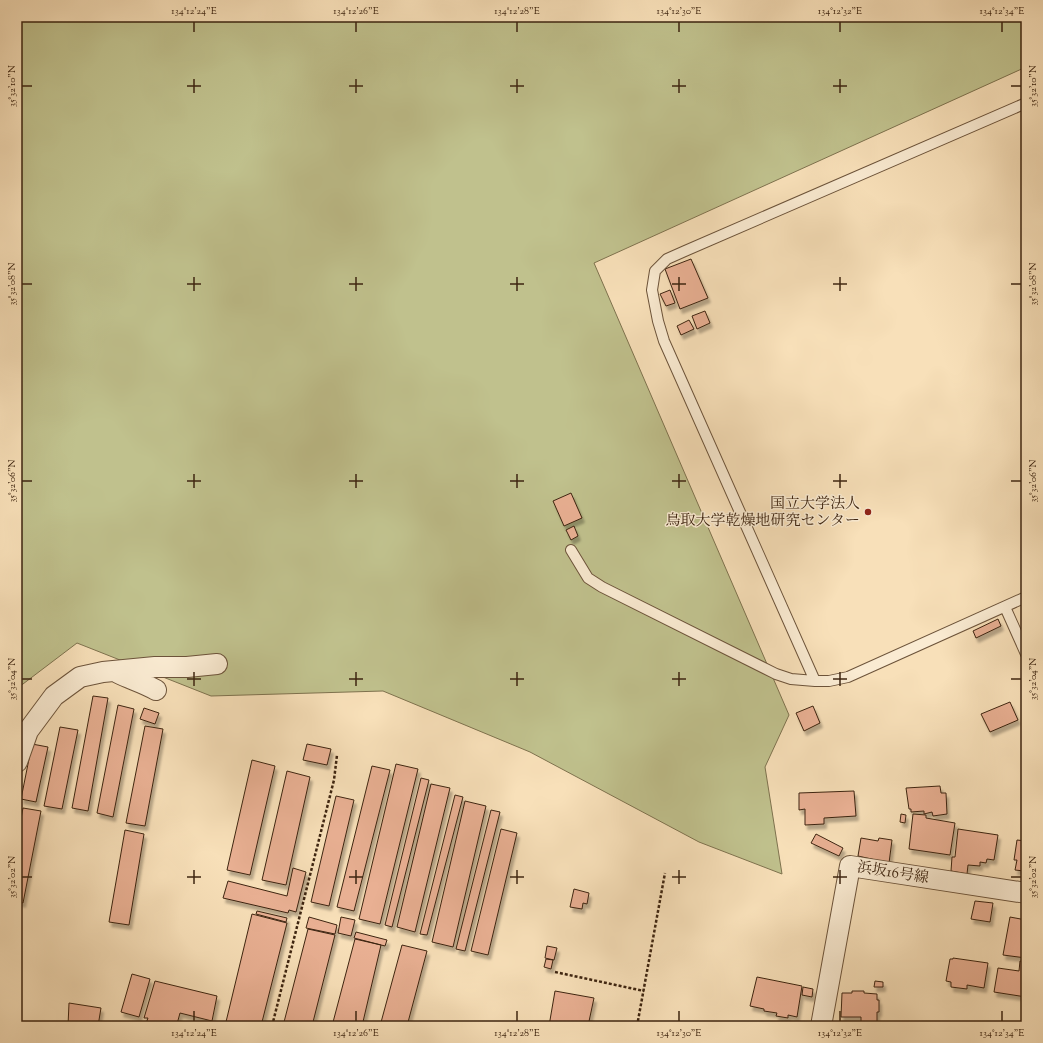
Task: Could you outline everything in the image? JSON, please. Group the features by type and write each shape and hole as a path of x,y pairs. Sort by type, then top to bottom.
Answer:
{"street":[{"path":"17,762 28,731 54,696 80,677 103,672 155,667 187,667 217,664"},
{"path":"115,672 144,683 156,690"},
{"name":"浜坂16号線","path":"821,1026 850,866 1026,893"}],"lane":[{"path":"815,681 664,341 658,321 652,290 655,271 667,260 685,251 1026,103"},
{"path":"571,550 588,578 602,587 770,672 791,679 829,681 848,677 1026,597"},
{"path":"1005,607 1026,654"}],"path":[{"path":"272,1026 334,780 337,755"},
{"path":"637,1026 665,874"},
{"path":"555,972 644,991"}],"green space":[{"path":"17,17 1026,17 1026,67 594,263 789,715 765,767 782,874 699,842 530,752 383,691 211,696 77,643 19,687 17,686"}],"building":[{"path":"691,259 708,298 680,309 665,269"},
{"path":"670,290 675,303 666,306 660,294"},
{"path":"705,311 710,323 697,329 692,316"},
{"path":"689,320 694,329 681,335 677,326"},
{"path":"571,493 582,518 564,526 553,501"},
{"path":"574,526 578,536 571,540 566,530"},
{"path":"998,619 1001,626 976,638 973,631"},
{"path":"93,696 108,698 88,811 72,808"},
{"path":"1010,702 1018,720 990,732 981,714"},
{"path":"118,705 134,709 113,817 97,813"},
{"path":"813,706 820,723 804,731 796,713"},
{"path":"144,708 159,713 155,724 140,719"},
{"path":"145,726 163,729 145,826 126,823"},
{"path":"60,727 78,730 62,809 44,806"},
{"path":"32,744 48,747 36,802 21,799"},
{"path":"307,744 331,749 327,765 303,760"},
{"path":"252,760 275,766 250,875 227,870"},
{"path":"396,764 418,769 380,924 359,919"},
{"path":"372,766 390,770 354,911 337,907"},
{"path":"287,771 310,777 286,885 262,880"},
{"path":"421,778 429,780 392,927 385,925"},
{"path":"431,784 450,788 415,932 397,927"},
{"path":"940,786 941,793 946,793 947,814 933,816 932,812 924,814 924,811 911,812 911,809 909,809 906,788"},
{"path":"854,791 856,816 824,818 824,824 805,825 805,809 799,810 799,793"},
{"path":"455,795 463,797 427,935 420,934"},
{"path":"336,796 354,800 329,906 311,902"},
{"path":"465,801 486,806 453,947 432,942"},
{"path":"23,808 41,811 23,903 17,901 17,840"},
{"path":"491,810 500,812 465,951 456,949"},
{"path":"901,814 906,815 905,823 900,822"},
{"path":"913,814 926,815 926,818 955,823 950,855 909,849"},
{"path":"501,829 517,833 488,955 471,951"},
{"path":"958,829 998,835 994,860 987,859 986,863 980,862 980,866 968,865 967,874 951,871 952,857 955,857"},
{"path":"125,830 144,834 129,925 109,922"},
{"path":"816,834 843,848 839,856 811,843"},
{"path":"861,838 878,841 879,838 892,840 889,863 858,856"},
{"path":"1017,840 1026,841 1026,884 1022,883 1024,871 1015,870 1017,860 1014,860"},
{"path":"293,868 306,872 296,912 289,910 288,913 223,898 228,881 287,896"},
{"path":"574,889 589,893 587,904 583,903 582,909 570,907"},
{"path":"975,901 993,903 990,922 971,919"},
{"path":"257,911 287,918 286,922 256,914"},
{"path":"252,914 287,923 261,1026 225,1026"},
{"path":"309,917 337,925 335,934 306,928"},
{"path":"341,917 355,920 351,936 338,933"},
{"path":"1010,917 1026,920 1026,958 1003,955"},
{"path":"308,929 335,935 312,1026 283,1026"},
{"path":"356,932 387,940 385,946 354,938"},
{"path":"355,939 381,945 362,1026 332,1026"},
{"path":"402,945 427,951 407,1026 380,1026"},
{"path":"547,946 557,948 554,960 545,958"},
{"path":"953,958 988,963 984,988 967,985 967,989 951,987 951,982 946,981 950,959"},
{"path":"546,959 553,960 551,969 544,967"},
{"path":"1020,961 1026,962 1026,997 994,992 998,968 1019,971"},
{"path":"132,974 150,979 139,1017 121,1012"},
{"path":"757,977 802,986 797,1017 788,1015 788,1018 776,1016 777,1013 764,1011 764,1009 750,1006"},
{"path":"155,981 217,996 212,1021 180,1013 177,1024 170,1023 169,1026 145,1026 148,1018 144,1018"},
{"path":"875,981 883,982 883,987 874,987"},
{"path":"803,987 813,989 812,997 802,995"},
{"path":"555,991 594,998 588,1026 549,1026"},
{"path":"852,991 864,991 864,993 877,994 877,1000 879,1000 879,1012 877,1012 877,1022 861,1022 861,1017 841,1017 842,993 852,993"},
{"path":"69,1003 101,1008 98,1026 68,1026"}],"place":[{"name":"国立大学法人 鳥取大学乾燥地研究センター","path":"868,512"}]}
